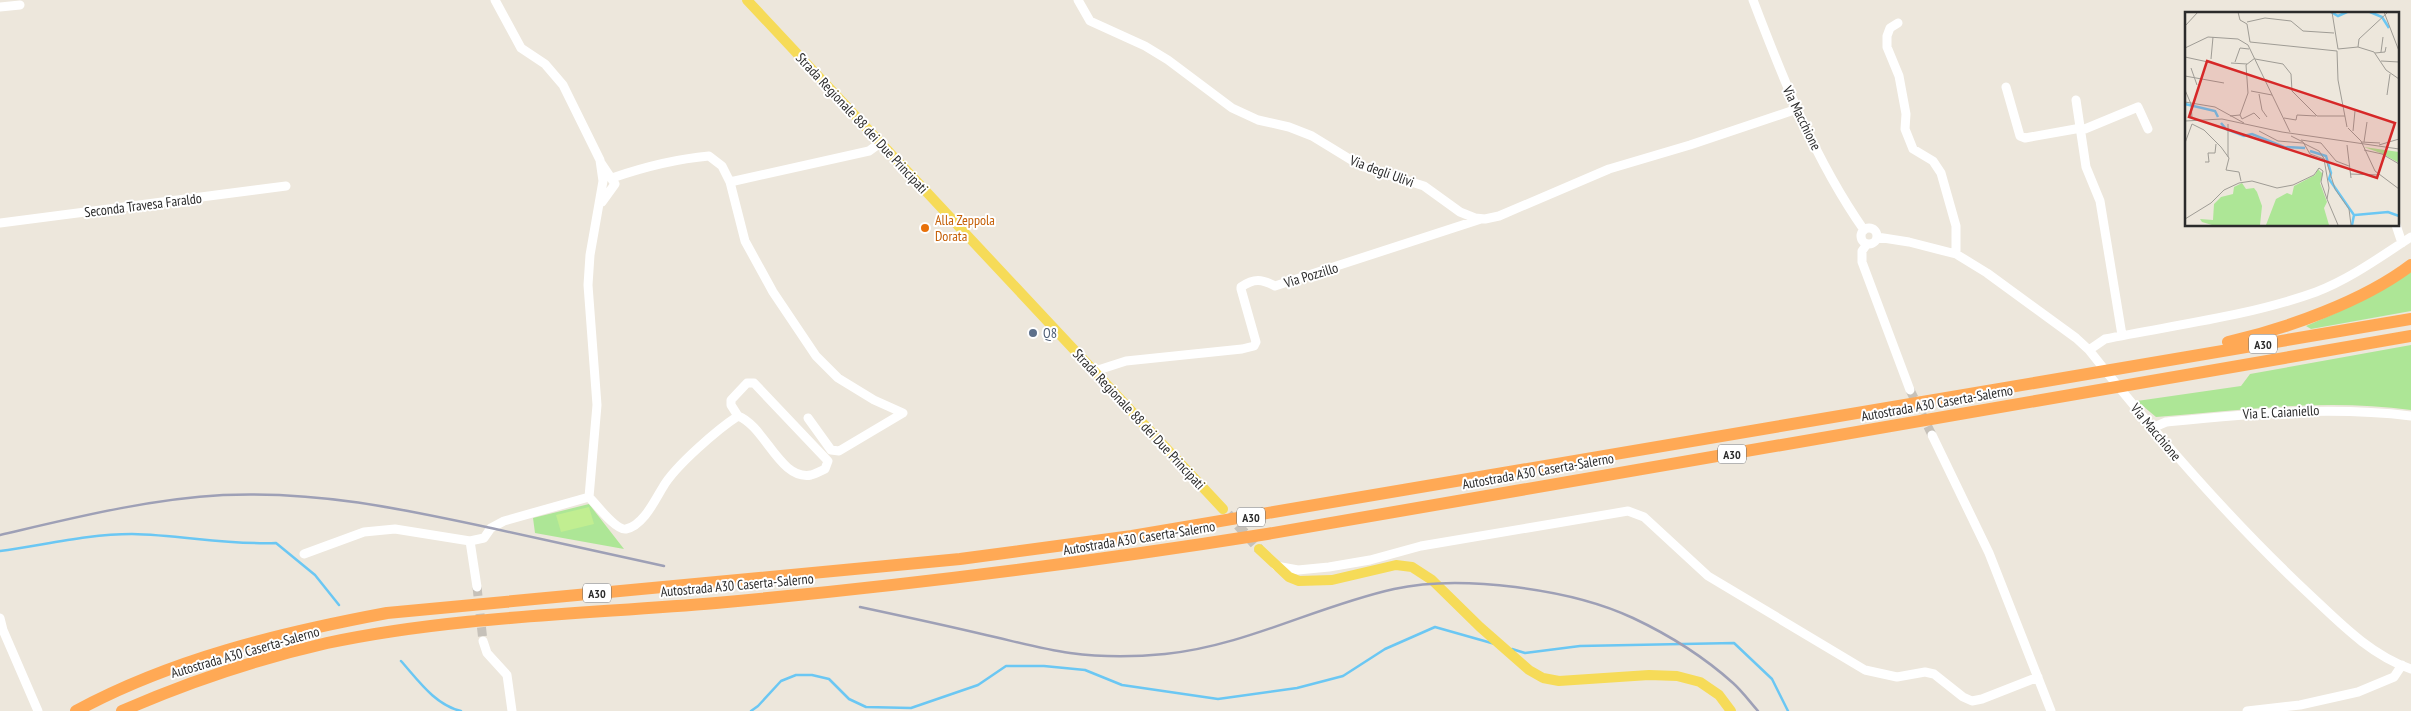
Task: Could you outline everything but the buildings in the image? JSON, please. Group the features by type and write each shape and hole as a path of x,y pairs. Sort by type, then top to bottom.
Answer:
{"highway":[{"path":"2114,369 2252,336 2304,319 2357,296 2411,265"},
{"name":"A30","path":"2114,369 2411,319"},
{"name":"Autostrada A30 Caserta-Salerno","path":"122,711 167,691 245,665 327,643 413,629 892,586 1135,554 2140,384 2411,336"},
{"name":"Autostrada A30 Caserta-Salerno","path":"76,711 163,671 233,648 323,625 387,613 950,560 1132,536 2114,369"}],"main road":[{"name":"Strada Regionale 88 dei Due Principati","path":"747,0 1223,509"},
{"path":"1259,549 1289,578 1299,581 1332,580 1372,570 1405,565 1420,571 1480,628 1529,670 1543,678 1559,681 1649,675 1677,676 1700,682 1719,695 1730,711"}],"street":[{"path":"495,0 521,48 545,64 563,85 600,160 609,183"},
{"name":"Via degli Ulivi","path":"1078,0 1090,21 1145,46 1168,60 1232,108 1258,120 1289,127 1312,136 1361,166 1424,186 1460,212 1482,218 1499,216 1609,169 1690,145 1797,109"},
{"name":"Via Macchione","path":"1753,0 1784,81 1797,109 1834,182 1864,230"},
{"path":"0,8 20,5"},
{"path":"1898,22 1890,28 1886,36 1887,47 1899,76 1906,114 1905,129 1913,149 1933,161 1941,173 1956,226 1956,254"},
{"path":"2006,87 2020,136 2024,138 2080,130 2138,107 2148,129"},
{"path":"2076,100 2086,167 2100,201 2122,336"},
{"path":"730,182 869,151 880,143"},
{"path":"738,416 731,405 731,400 747,383 754,383 828,461 825,469 811,475 796,475 785,466 745,418 738,416 728,422 672,472 654,505 636,524 626,529 618,528 589,497 597,405 588,285 590,255 599,207 609,183 642,168 686,158 709,156 722,166 730,182 745,241 773,292 816,356 838,378 874,400 904,412 839,451 831,450 808,418"},
{"name":"Seconda Travesa Faraldo","path":"0,223 286,186"},
{"name":"Via Pozzillo","path":"1095,371 1126,362 1242,350 1254,346 1256,342 1253,327 1241,289 1241,286 1247,282 1258,279 1275,286 1482,218"},
{"path":"2396,226 2402,243"},
{"path":"1867,244 1861,237 1864,230 1872,229 1877,237 1874,242 1867,244 1862,251 1862,262 1910,390"},
{"name":"Via Macchione","path":"1877,237 1918,244 1956,254 1987,273 2051,318 2089,350 2207,492 2290,577 2358,640 2407,667"},
{"path":"2089,350 2105,339 2264,308 2317,292 2363,269 2411,237"},
{"name":"Via E. Caianiello","path":"2152,428 2166,422 2280,412 2371,411 2411,416"},
{"path":"1932,435 1989,553 2051,711"},
{"path":"304,554 364,532 395,529 470,541 484,538 491,528 504,521 589,497"},
{"path":"1276,566 1298,570 1329,567 1370,560 1421,546 1628,511 1644,517 1708,576 1865,670 1897,677 1912,672 1934,674 1952,690 1972,701 1982,699 2038,677"},
{"path":"470,541 477,587"},
{"path":"0,618 38,711"},
{"path":"483,641 487,653 507,675 512,709"},
{"path":"2247,711 2300,705 2358,692 2394,677 2407,667"}],"green space":[{"path":"2411,272 2411,311 2311,329 2306,326 2336,313"},
{"path":"2411,345 2411,410 2347,405 2316,405 2156,417 2137,401 2241,386 2250,374"},
{"path":"589,504 624,549 535,533 533,518"},
{"path":"589,507 594,524 561,532 556,515"}],"waterway":[{"path":"0,551 115,534 168,536 240,543 276,543 315,575 339,605"},
{"path":"751,711 781,681 796,675 812,675 829,679 849,699 866,707 911,708 978,685 1006,666 1044,666 1085,670 1122,685 1218,699 1297,688 1343,676 1385,649 1435,627 1495,644"},
{"path":"1512,649 1525,653 1580,646 1734,643 1772,679 1788,711"},
{"path":"401,661 435,698 461,711"}],"tunnel":[{"path":"1910,390 1932,435"},
{"path":"1228,514 1259,549"},
{"path":"477,587 483,641"}],"railway":[{"path":"0,535 139,505 195,497 258,494 358,502 491,528 664,566"},
{"path":"860,607 1059,651 1093,655 1129,656 1195,650 1224,643 1365,596 1394,589 1451,583 1515,587 1579,599 1608,608 1646,624 1685,647 1722,673 1758,711"}],"place":[{"name":"Alla Zeppola Dorata","path":"925,228"},
{"name":"Q8","path":"1033,333"}]}
